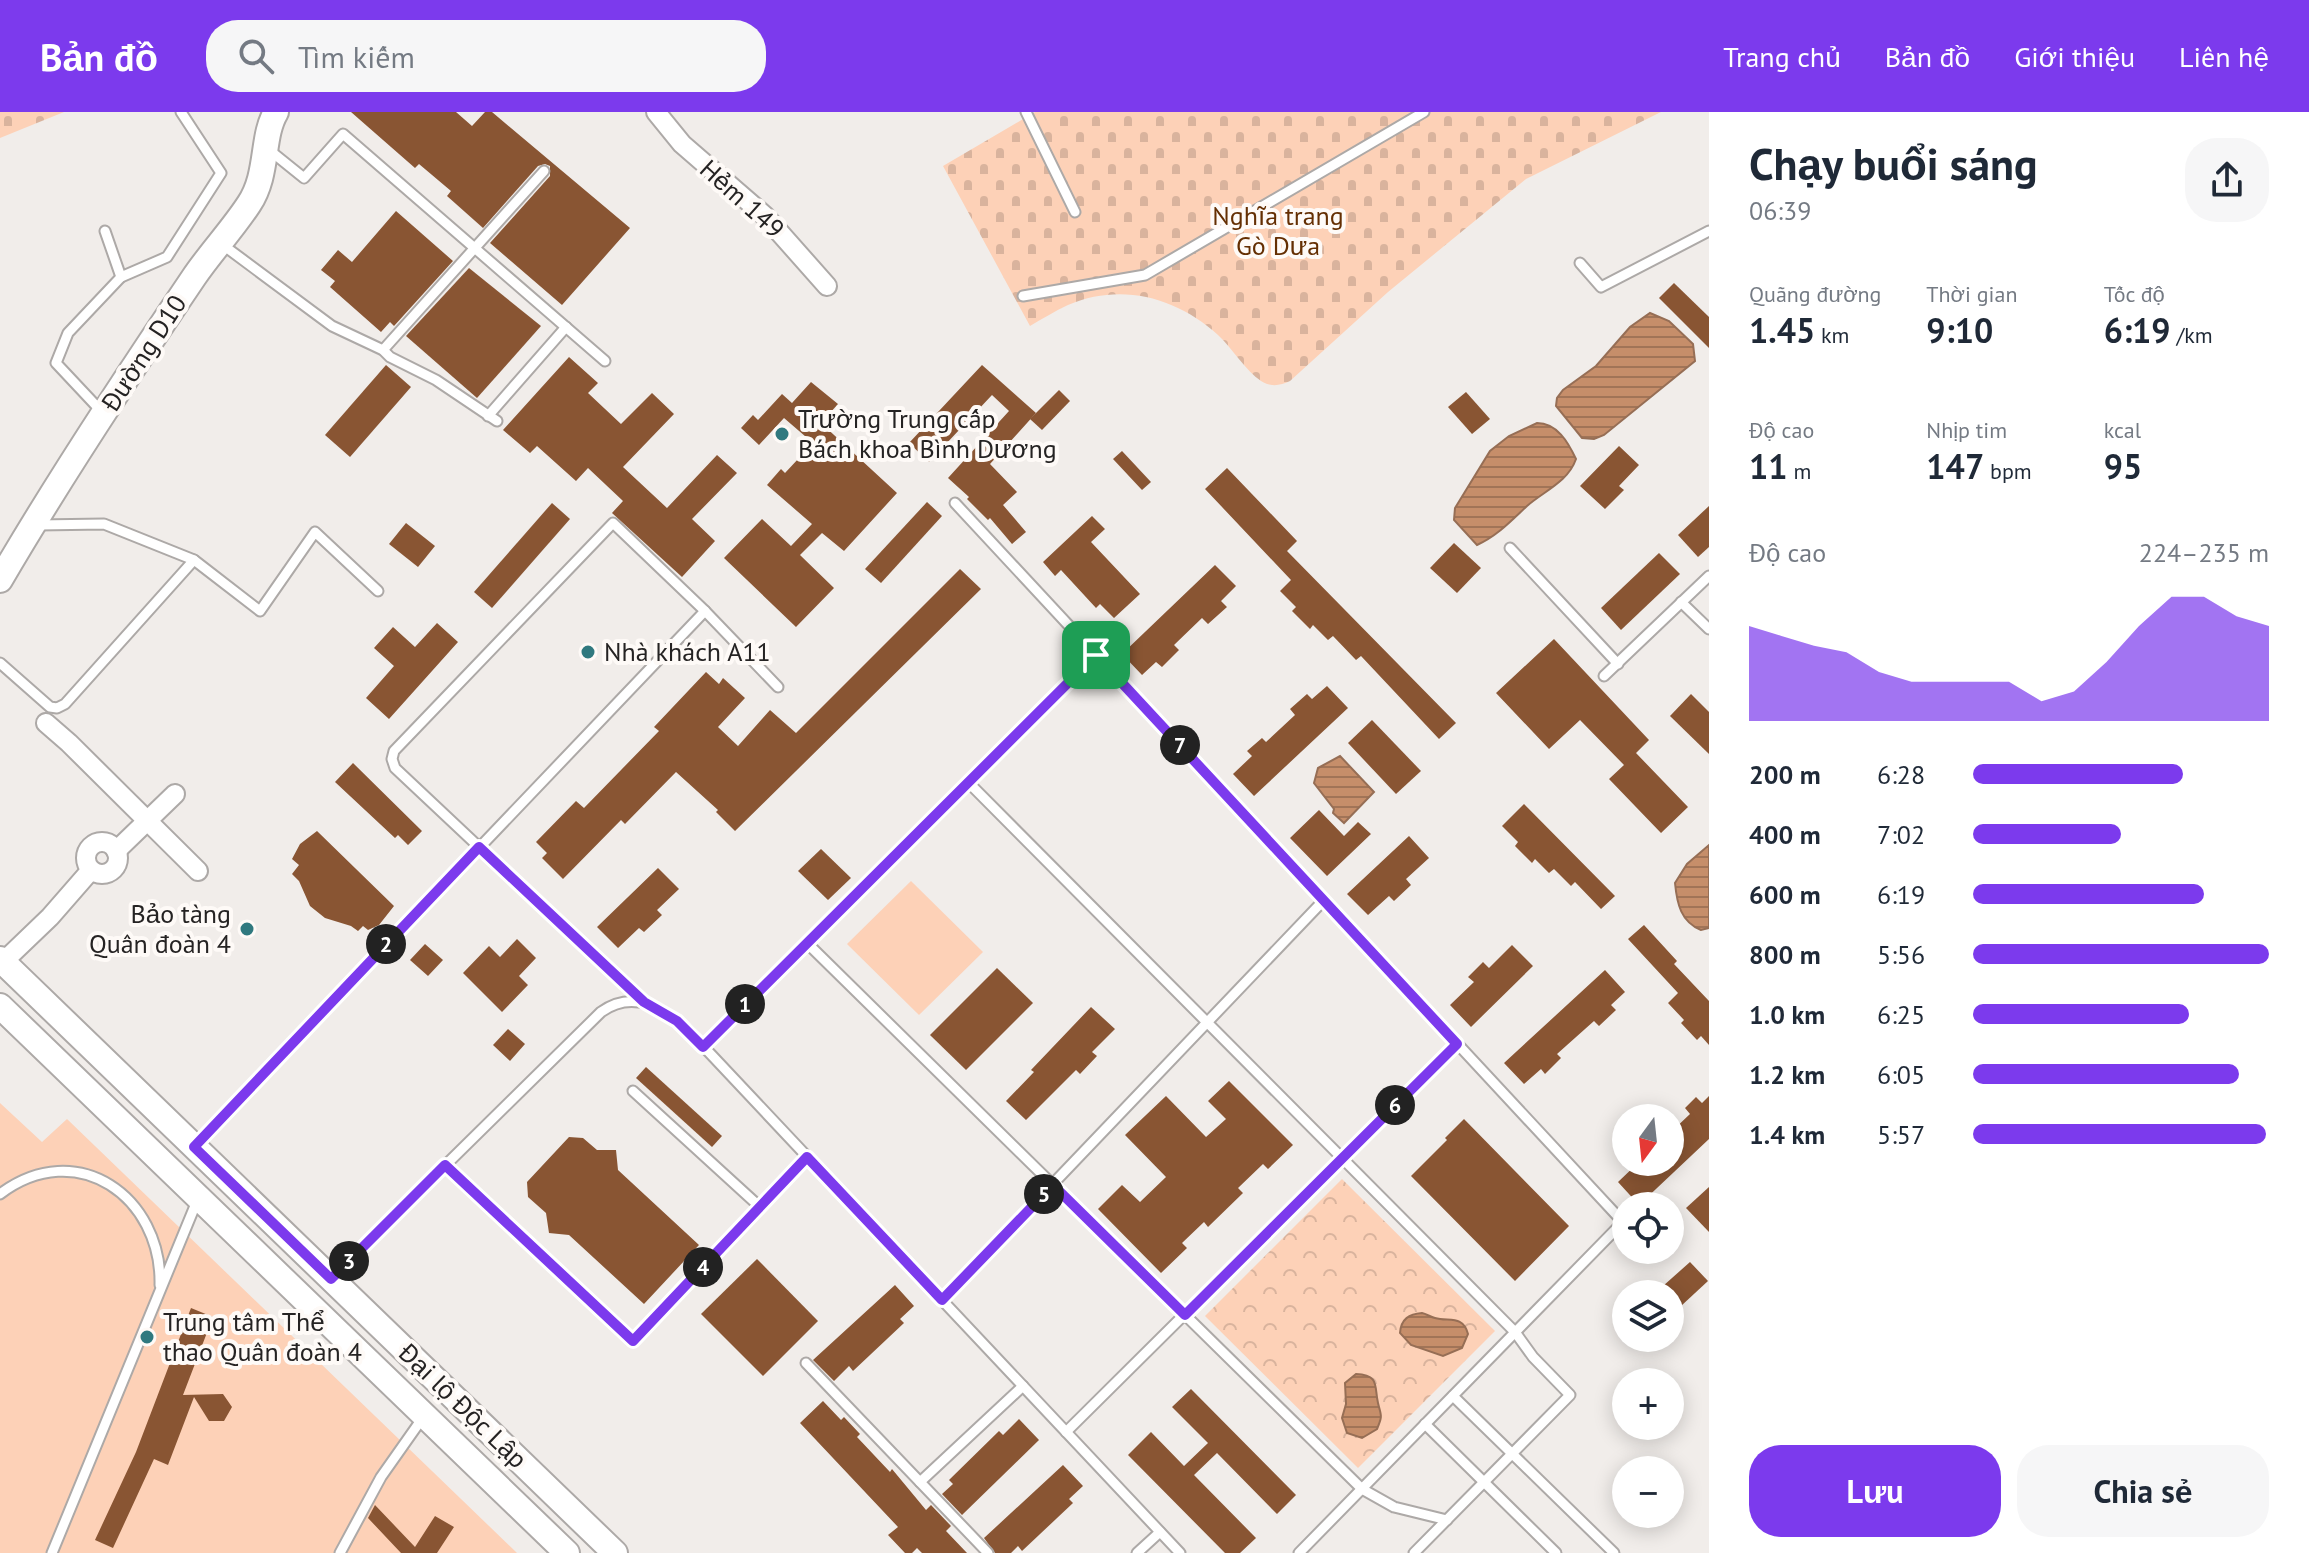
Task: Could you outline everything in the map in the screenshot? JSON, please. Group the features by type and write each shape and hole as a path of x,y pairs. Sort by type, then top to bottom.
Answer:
{"main road":[{"name":"Đường D10","path":"0,580 104,414 194,278 256,193 267,148 269,115"},
{"name":"Đại lộ Độc Lập","path":"1,961 615,1553"},
{"name":"Đại lộ Độc Lập","path":"0,1006 567,1553"}],"street":[{"name":"Hẻm 149","path":"656,112 682,144 765,216 827,286"},
{"path":"46,723 198,871"},
{"path":"1,961 50,917 91,870 109,873 117,863 116,851 175,794"}],"lane":[{"path":"104,414 56,363 68,333 121,277 167,257 221,173 181,112"},
{"path":"1026,112 1075,212"},
{"path":"1023,296 1145,275 1424,112"},
{"path":"267,148 304,178 343,134 605,361"},
{"path":"383,350 544,171"},
{"path":"105,231 121,277"},
{"path":"1580,263 1601,287 1709,231"},
{"path":"220,243 332,326 383,350 461,395 492,418 566,327"},
{"path":"955,503 1623,1222 1299,1553"},
{"path":"778,687 705,611 613,523 396,747 392,755 395,768 644,1002 677,1021 703,1047 1180,1553"},
{"path":"32,525 104,524 194,560 260,611 315,532 378,591"},
{"path":"1510,548 1618,664"},
{"path":"0,663 50,707 65,704 194,560"},
{"path":"1604,676 1709,576"},
{"path":"1681,602 1709,629"},
{"path":"194,1147 705,611"},
{"path":"703,1047 1096,655"},
{"path":"968,782 1515,1332 1533,1357 1570,1395 1414,1553"},
{"path":"942,1300 1324,900"},
{"path":"807,943 1362,1489 1394,1507 1447,1520"},
{"path":"331,1279 601,1012 624,1001 644,1002"},
{"path":"1066,1432 1457,1044"},
{"path":"633,1091 760,1207"},
{"path":"445,1165 633,1341 807,1157"},
{"path":"0,1194 24,1179 60,1169 84,1172 105,1181 136,1209 150,1232 159,1260 159,1294"},
{"path":"51,1551 199,1198"},
{"path":"806,1363 988,1553"},
{"path":"920,1482 1023,1386"},
{"path":"1453,1396 1614,1553"},
{"path":"340,1553 381,1477 424,1416"},
{"path":"1425,1424 1556,1553"},
{"path":"1137,1553 1160,1532"},
{"path":"1536,1553 1545,1543"}],"green space":[{"path":"0,112 64,112 0,138"},
{"name":"Nghĩa trang Gò Dưa","path":"1035,112 1661,112 1526,179 1388,292 1290,381 1275,385 1255,377 1223,340 1202,322 1167,303 1148,298 1108,295 1088,298 1030,326 943,166"},
{"path":"911,881 983,952 919,1015 847,944"},
{"name":"Trung tâm Thể thao Quân đoàn 4","path":"0,1103 42,1142 67,1119 517,1553 0,1553"},
{"path":"1342,1179 1495,1331 1358,1468 1205,1316"}],"shaded area":[{"path":"1650,313 1669,321 1693,344 1695,361 1604,435 1594,439 1582,438 1556,406 1557,398 1596,366 1630,327"},
{"path":"1537,423 1556,430 1576,459 1561,480 1504,528 1477,545 1454,520 1455,508 1490,451 1509,436"},
{"path":"1340,756 1374,792 1344,823 1333,813 1334,809 1314,783 1318,768"},
{"path":"1709,845 1709,928 1701,930 1694,927 1681,911 1675,883 1687,864"},
{"path":"1422,1313 1463,1324 1468,1334 1462,1348 1443,1356 1411,1345 1400,1333 1402,1324 1410,1316"},
{"path":"1356,1374 1369,1377 1374,1382 1381,1416 1377,1429 1362,1438 1347,1433 1342,1418 1346,1404 1345,1383"}],"building":[{"path":"351,112 456,112 472,126 485,112 492,112 630,228 562,305 490,243 550,176 550,166 538,166 483,228 447,196 451,191 419,164 415,168"},
{"path":"396,211 453,261 394,326 390,322 381,332 330,287 335,281 321,270 338,250 352,262"},
{"path":"469,268 541,326 477,398 406,336"},
{"path":"1674,283 1709,317 1709,348 1659,298"},
{"path":"569,357 598,383 588,393 621,424 652,393 674,414 623,467 667,508 717,455 737,473 692,519 715,541 682,577 612,513 623,501 588,468 576,481 537,446 530,453 503,430"},
{"path":"386,365 411,387 350,457 325,435"},
{"path":"982,365 1036,413 990,464 1017,492 1003,505 1026,532 1012,544 948,478 1009,411 992,395 929,462 909,443"},
{"path":"811,382 838,404 821,423 897,493 844,551 822,533 800,555 834,588 796,627 724,558 762,519 791,546 812,524 767,485 781,469 785,473 813,443 784,418 759,445 741,428 753,415 758,420 782,394 792,403"},
{"path":"1059,390 1070,401 1042,430 1030,419"},
{"path":"1466,392 1490,419 1472,434 1448,407"},
{"path":"1619,446 1639,465 1619,486 1624,490 1605,509 1580,486"},
{"path":"1122,451 1151,482 1142,490 1113,459"},
{"path":"1227,468 1297,541 1287,551 1456,723 1439,739 1361,656 1356,660 1333,636 1328,640 1313,625 1310,629 1292,611 1296,607 1280,591 1291,580 1205,489"},
{"path":"927,502 942,516 881,583 865,569"},
{"path":"552,503 570,519 492,608 474,592"},
{"path":"1709,506 1709,547 1698,557 1678,535"},
{"path":"1092,516 1105,529 1091,542 1140,594 1114,618 1100,604 1096,608 1061,570 1055,576 1043,562"},
{"path":"406,523 435,546 418,567 389,544"},
{"path":"1454,543 1481,568 1457,593 1430,568"},
{"path":"1659,553 1680,574 1621,630 1601,608"},
{"path":"1215,565 1236,586 1221,601 1227,607 1208,624 1202,618 1174,645 1179,650 1162,667 1156,662 1142,675 1122,654"},
{"path":"960,569 981,589 735,831 716,812 718,810 676,772 625,824 621,820 563,879 542,858 547,853 536,842 576,801 584,808 659,731 654,727 706,672 719,684 723,678 745,698 718,727 738,746 770,710 796,733"},
{"path":"437,623 458,642 389,719 366,698 394,666 374,648 393,627 415,647"},
{"path":"1554,639 1649,740 1636,753 1688,807 1661,833 1609,779 1624,765 1580,720 1549,749 1496,693"},
{"path":"1327,686 1348,708 1254,796 1233,774 1252,756 1247,751 1262,738 1266,742 1295,715 1290,709 1307,694 1312,699"},
{"path":"1691,694 1709,712 1709,754 1670,716"},
{"path":"1372,720 1421,771 1396,794 1348,743"},
{"path":"353,763 422,831 408,845 398,835 395,838 335,782"},
{"path":"1524,804 1615,896 1601,909 1575,882 1571,886 1554,869 1549,873 1535,859 1532,863 1515,846 1518,842 1502,826"},
{"path":"1319,810 1344,836 1358,822 1371,834 1327,876 1290,838"},
{"path":"317,831 394,906 379,925 368,930 363,926 358,931 325,918 310,906 299,881 292,874 299,865 292,859 300,844"},
{"path":"1409,836 1429,858 1406,879 1411,885 1394,901 1389,896 1368,915 1347,894"},
{"path":"821,849 851,878 828,900 798,871"},
{"path":"658,868 679,889 657,910 662,915 644,932 639,928 618,948 597,927"},
{"path":"1644,925 1677,961 1674,964 1709,1001 1709,1045 1701,1036 1697,1040 1681,1023 1684,1020 1668,1003 1678,993 1628,939"},
{"path":"517,939 536,958 519,976 528,985 502,1012 463,973 489,946 500,957"},
{"path":"425,944 443,960 428,976 410,960"},
{"path":"1512,945 1533,966 1471,1027 1450,1005 1474,982 1468,977 1483,962 1489,968"},
{"path":"997,968 1033,1003 966,1070 930,1035"},
{"path":"1605,970 1625,992 1611,1005 1616,1010 1599,1026 1594,1021 1557,1054 1561,1058 1545,1074 1541,1069 1524,1084 1504,1063"},
{"path":"1091,1007 1115,1029 1092,1052 1097,1056 1080,1074 1076,1070 1026,1120 1006,1101"},
{"path":"508,1029 525,1044 510,1061 493,1045"},
{"path":"646,1067 722,1136 712,1147 636,1078"},
{"path":"1229,1081 1293,1145 1268,1169 1263,1164 1238,1188 1243,1193 1208,1227 1204,1222 1182,1243 1187,1248 1161,1273 1098,1209 1122,1185 1140,1202 1166,1177 1125,1135 1166,1096 1206,1137 1226,1119 1208,1101"},
{"path":"1709,1096 1709,1139 1684,1163 1684,1120 1690,1114 1685,1108 1696,1097 1702,1103"},
{"path":"1464,1119 1569,1226 1515,1281 1411,1176"},
{"path":"569,1137 583,1138 597,1150 616,1150 618,1170 699,1245 644,1304 569,1235 549,1233 546,1213 528,1197 527,1182"},
{"path":"1624,1176 1670,1176 1653,1192 1627,1192 1618,1182"},
{"path":"1709,1187 1709,1232 1686,1208"},
{"path":"757,1259 818,1321 763,1376 701,1314"},
{"path":"1690,1262 1708,1281 1684,1303 1684,1280 1670,1280"},
{"path":"895,1285 914,1306 900,1319 904,1323 853,1371 849,1366 834,1381 813,1360"},
{"path":"191,1308 213,1317 183,1395 223,1394 232,1407 224,1421 209,1421 194,1397 168,1465 154,1459 113,1548 95,1540 136,1452"},
{"path":"1191,1389 1296,1495 1277,1514 1217,1453 1194,1475 1256,1538 1240,1553 1225,1553 1128,1455 1151,1432 1184,1466 1208,1443 1172,1407"},
{"path":"823,1401 841,1420 844,1417 860,1434 857,1437 890,1472 892,1469 926,1510 931,1505 951,1526 946,1531 967,1553 922,1553 917,1548 912,1553 905,1553 888,1535 898,1527 800,1423"},
{"path":"1019,1419 1039,1440 962,1515 942,1494 953,1484 949,1480 999,1431 1003,1435"},
{"path":"1063,1465 1083,1486 1069,1499 1073,1503 1022,1551 1018,1546 1011,1553 995,1553 984,1538"},
{"path":"375,1505 415,1547 435,1516 454,1527 437,1553 401,1553 368,1518"}],"place":[{"name":"Trường Trung cấp Bách khoa Bình Dương","path":"782,434"},
{"name":"Nhà khách A11","path":"588,652"},
{"name":"Bảo tàng Quân đoàn 4","path":"247,929"},
{"name":"Trung tâm Thể thao Quân đoàn 4","path":"147,1337"}],"route":[{"path":"1096,655 1457,1044 1185,1315 1053,1185 942,1300 807,1157 633,1341 445,1165 331,1279 194,1147 479,847 644,1002 677,1021 703,1047 1096,655"}]}
